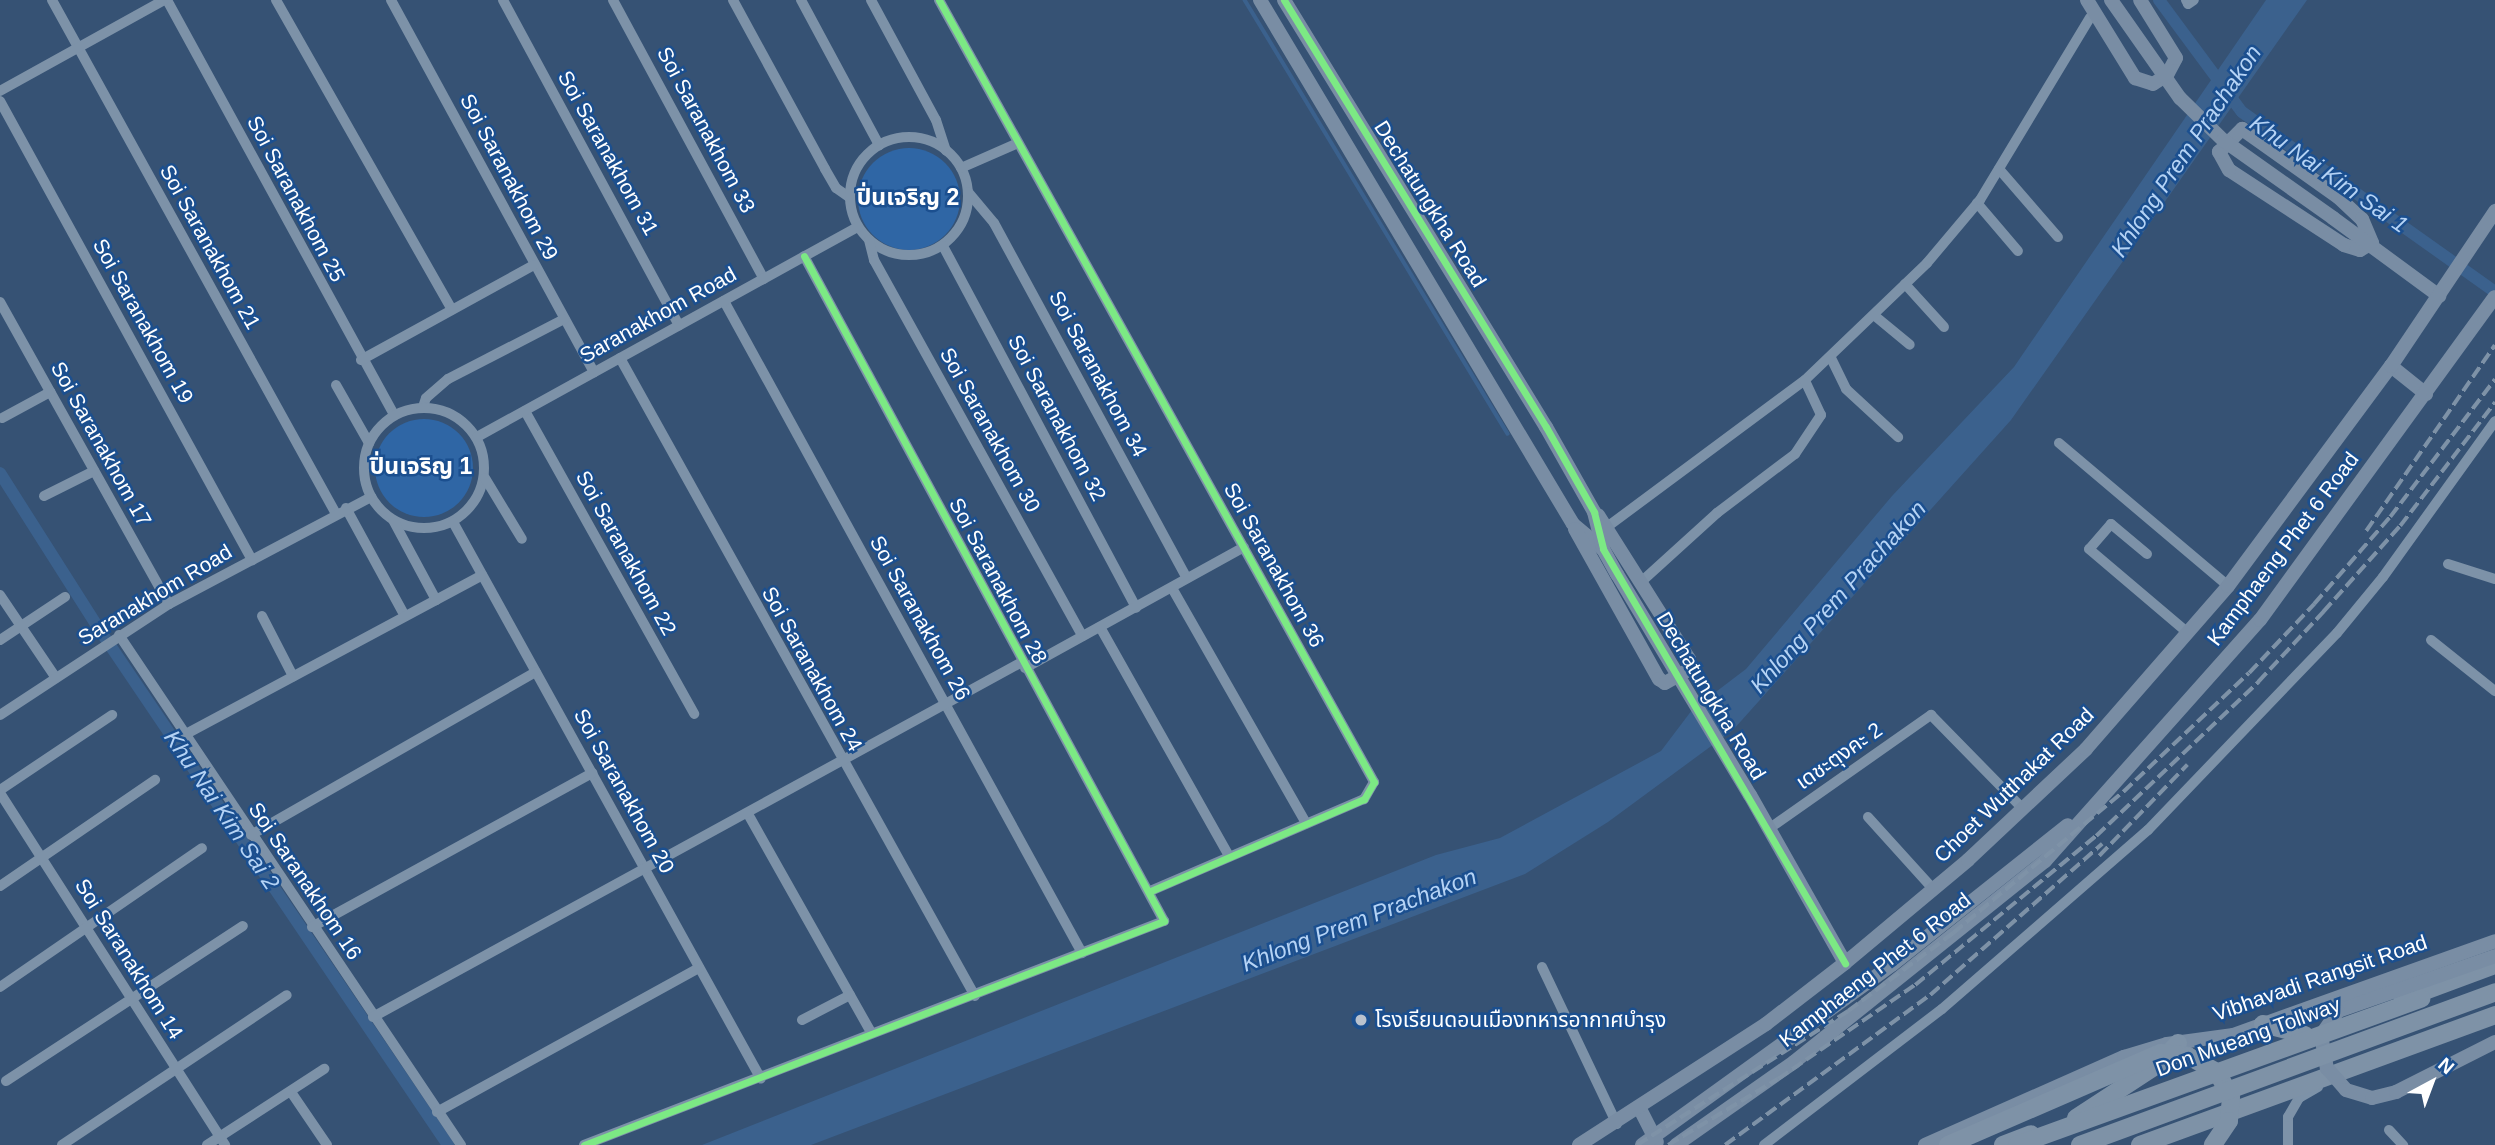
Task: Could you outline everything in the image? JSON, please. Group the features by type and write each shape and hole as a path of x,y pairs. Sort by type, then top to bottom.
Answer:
{"highway":[{"path":"2003,1145 2495,965"},
{"name":"Don Mueang Tollway","path":"2017,1145 2495,973"},
{"name":"Don Mueang Tollway","path":"2080,1145 2495,992"},
{"path":"2140,1145 2402,1052 2495,1015"},
{"path":"2263,1024 2305,1035"},
{"path":"2077,1118 2160,1063 2178,1042"},
{"path":"1948,1145 2161,1053 2188,1056 2217,1072 2231,1097 2229,1121 2213,1145"}],"main road":[{"name":"Dechatungkha Road","path":"1260,0 1573,524 1603,549"},
{"name":"Dechatungkha Road","path":"1284,0 1594,512 1603,549 1770,828 1845,963"},
{"path":"2087,0 2135,78 2153,84 2167,75 2176,58 2140,0"},
{"path":"2111,0 2180,98 2223,140 2372,243 2439,296"},
{"path":"2242,130 2252,134 2338,197 2362,219 2372,243 2360,250 2344,245 2229,170 2219,152 2234,134 2242,130"},
{"name":"Choet Wutthakat Road","path":"1579,1145 1640,1109 1845,963 1934,890 2086,749 2228,586 2391,366 2495,211"},
{"name":"Kamphaeng Phet 6 Road","path":"1676,1145 1794,1062 1903,978 2045,861 2086,811 2260,620 2495,297"},
{"path":"2391,366 2426,394"},
{"path":"1573,524 1659,680 1665,683 1691,665 1642,582 1607,527 1594,512"},
{"name":"Kamphaeng Phet 6 Road","path":"1640,1109 1651,1142 1893,964 2086,811"},
{"name":"Vibhavadi Rangsit Road","path":"1924,1145 2124,1057 2178,1042 2233,1035 2495,941"},
{"path":"2495,956 2337,1011 2321,1035 2327,1068 2346,1090 2372,1098 2396,1092 2495,1042"}],"street":[{"name":"Soi Saranakhom 21","path":"52,0 340,510 405,616"},
{"path":"0,91 165,0"},
{"name":"Soi Saranakhom 25","path":"165,0 394,415"},
{"path":"276,0 452,310"},
{"name":"Soi Saranakhom 29","path":"391,0 594,372"},
{"name":"Soi Saranakhom 31","path":"503,0 679,325"},
{"name":"Soi Saranakhom 33","path":"613,0 764,279"},
{"path":"733,0 836,188 849,197"},
{"path":"802,0 879,145"},
{"path":"871,0 936,120 946,150 961,168 968,192 963,222 943,246 905,256 869,240 858,227 849,197 857,167 879,145 913,137 946,150"},
{"name":"Soi Saranakhom 36","path":"939,0 1374,782 1370,795 1150,891"},
{"path":"2186,0 2188,4 2194,0"},
{"path":"1607,527 1805,380 1875,316 1977,203 2090,18"},
{"name":"Soi Saranakhom 19","path":"0,101 252,560"},
{"path":"961,168 1018,143"},
{"path":"1999,169 2057,237"},
{"name":"Soi Saranakhom 34","path":"968,192 994,223 1187,578"},
{"path":"1977,203 2018,251"},
{"name":"Saranakhom Road","path":"477,438 858,227"},
{"name":"Soi Saranakhom 30","path":"869,240 874,260 1082,636"},
{"name":"Soi Saranakhom 32","path":"943,246 1136,608"},
{"name":"Soi Saranakhom 28","path":"804,256 1023,665 1150,891 1164,921 1082,953"},
{"path":"362,360 534,265"},
{"path":"1905,284 1944,327"},
{"name":"Soi Saranakhom 26","path":"724,301 1082,953"},
{"name":"Soi Saranakhom 17","path":"1,308 169,604"},
{"path":"1875,316 1910,345"},
{"path":"423,407 426,398 448,379 564,319"},
{"name":"Soi Saranakhom 24","path":"620,358 842,762 975,996"},
{"path":"1831,358 1846,389 1898,437"},
{"path":"1642,582 1717,513 1795,454 1821,415 1805,380"},
{"path":"336,385 369,443"},
{"path":"2,418 50,392"},
{"path":"436,600 392,520 371,497 364,461 369,443 394,415 423,407 454,415 477,438 485,478 522,539"},
{"name":"Soi Saranakhom 22","path":"525,411 694,714"},
{"path":"1764,1145 1942,1009 2148,830 2337,633 2383,577 2495,421"},
{"path":"2059,443 2228,586"},
{"path":"44,496 94,471"},
{"path":"392,520 412,528 433,528 453,522 468,511 485,478"},
{"name":"Saranakhom Road","path":"0,715 169,604 340,510 371,497"},
{"name":"Soi Saranakhom 20","path":"453,522 761,1079"},
{"path":"2147,554 2111,524 2089,549 2188,633"},
{"path":"373,1017 946,705 1136,608 1244,547"},
{"path":"2448,564 2495,579"},
{"path":"186,734 482,575"},
{"path":"1172,588 1306,823"},
{"path":"0,595 56,678"},
{"path":"0,640 65,597"},
{"path":"262,617 293,676"},
{"path":"1100,627 1229,856"},
{"name":"Soi Saranakhom 16","path":"117,636 186,734 312,927 461,1145"},
{"path":"2431,640 2495,691"},
{"path":"251,835 536,672"},
{"path":"0,792 112,715"},
{"name":"เดชะตุงคะ 2","path":"1770,828 1931,715 2023,809"},
{"path":"312,927 592,772"},
{"path":"0,886 155,780"},
{"name":"Soi Saranakhom 14","path":"0,792 222,1141"},
{"path":"748,814 871,1032"},
{"path":"1868,817 1934,890"},
{"path":"0,986 202,848"},
{"path":"6,1081 243,926"},
{"path":"584,1145 761,1079 871,1032 975,996 1082,953"},
{"path":"1542,967 1617,1124"},
{"path":"437,1112 699,968"},
{"path":"62,1145 175,1067 287,995"},
{"path":"802,1020 850,995"},
{"path":"2288,1145 2286,1132 2299,1098 2402,1052"},
{"path":"207,1145 222,1141 324,1069"},
{"path":"291,1092 327,1145"},
{"path":"2389,1130 2403,1145"}],"shaded area":[{"path":"909,148 929,152 945,163 956,179 960,199 956,219 945,235 929,246 909,250 889,246 873,235 862,219 858,199 862,179 873,163 889,152"},
{"path":"424,419 443,423 459,433 469,449 473,468 469,487 459,503 443,513 424,517 405,513 389,503 379,487 375,468 379,449 389,433 405,423"}],"water":[{"name":"Khlong Prem Prachakon","path":"2266,0 2307,0 2011,420 1733,730 1608,822 1525,874 811,1145 702,1145 1436,855 1500,838 1661,751 1692,710 1746,669 1892,496 2014,367"}],"waterway":[{"path":"1245,0 1508,434"},
{"name":"Khu Nai Kim Sai 1","path":"2159,0 2242,112 2495,292"},
{"name":"Khu Nai Kim Sai 2","path":"0,473 97,626 448,1145"}],"railway":[{"path":"2366,531 2495,345"},
{"path":"1637,1145 1848,1011 1953,933 2123,792 2249,673 2314,604 2390,517 2495,379"},
{"path":"1668,1145 1778,1079 1915,985 2096,836 2258,682 2323,612 2400,526 2495,402"},
{"path":"2099,856 2187,765"},
{"path":"1725,1145 1930,995 2102,844"}],"cycle path":[{"path":"939,0 1374,782 1364,799 1150,891"},
{"path":"1284,0 1546,427 1594,512 1603,549 1845,963"},
{"path":"584,1145 1164,921 804,256"}],"place":[{"name":"โรงเรียนดอนเมืองทหารอากาศบำรุง","path":"1361,1020"}],"district":[{"name":"ปิ่นเจริญ 2","path":"908,197"},
{"name":"ปิ่นเจริญ 1","path":"421,466"}]}
